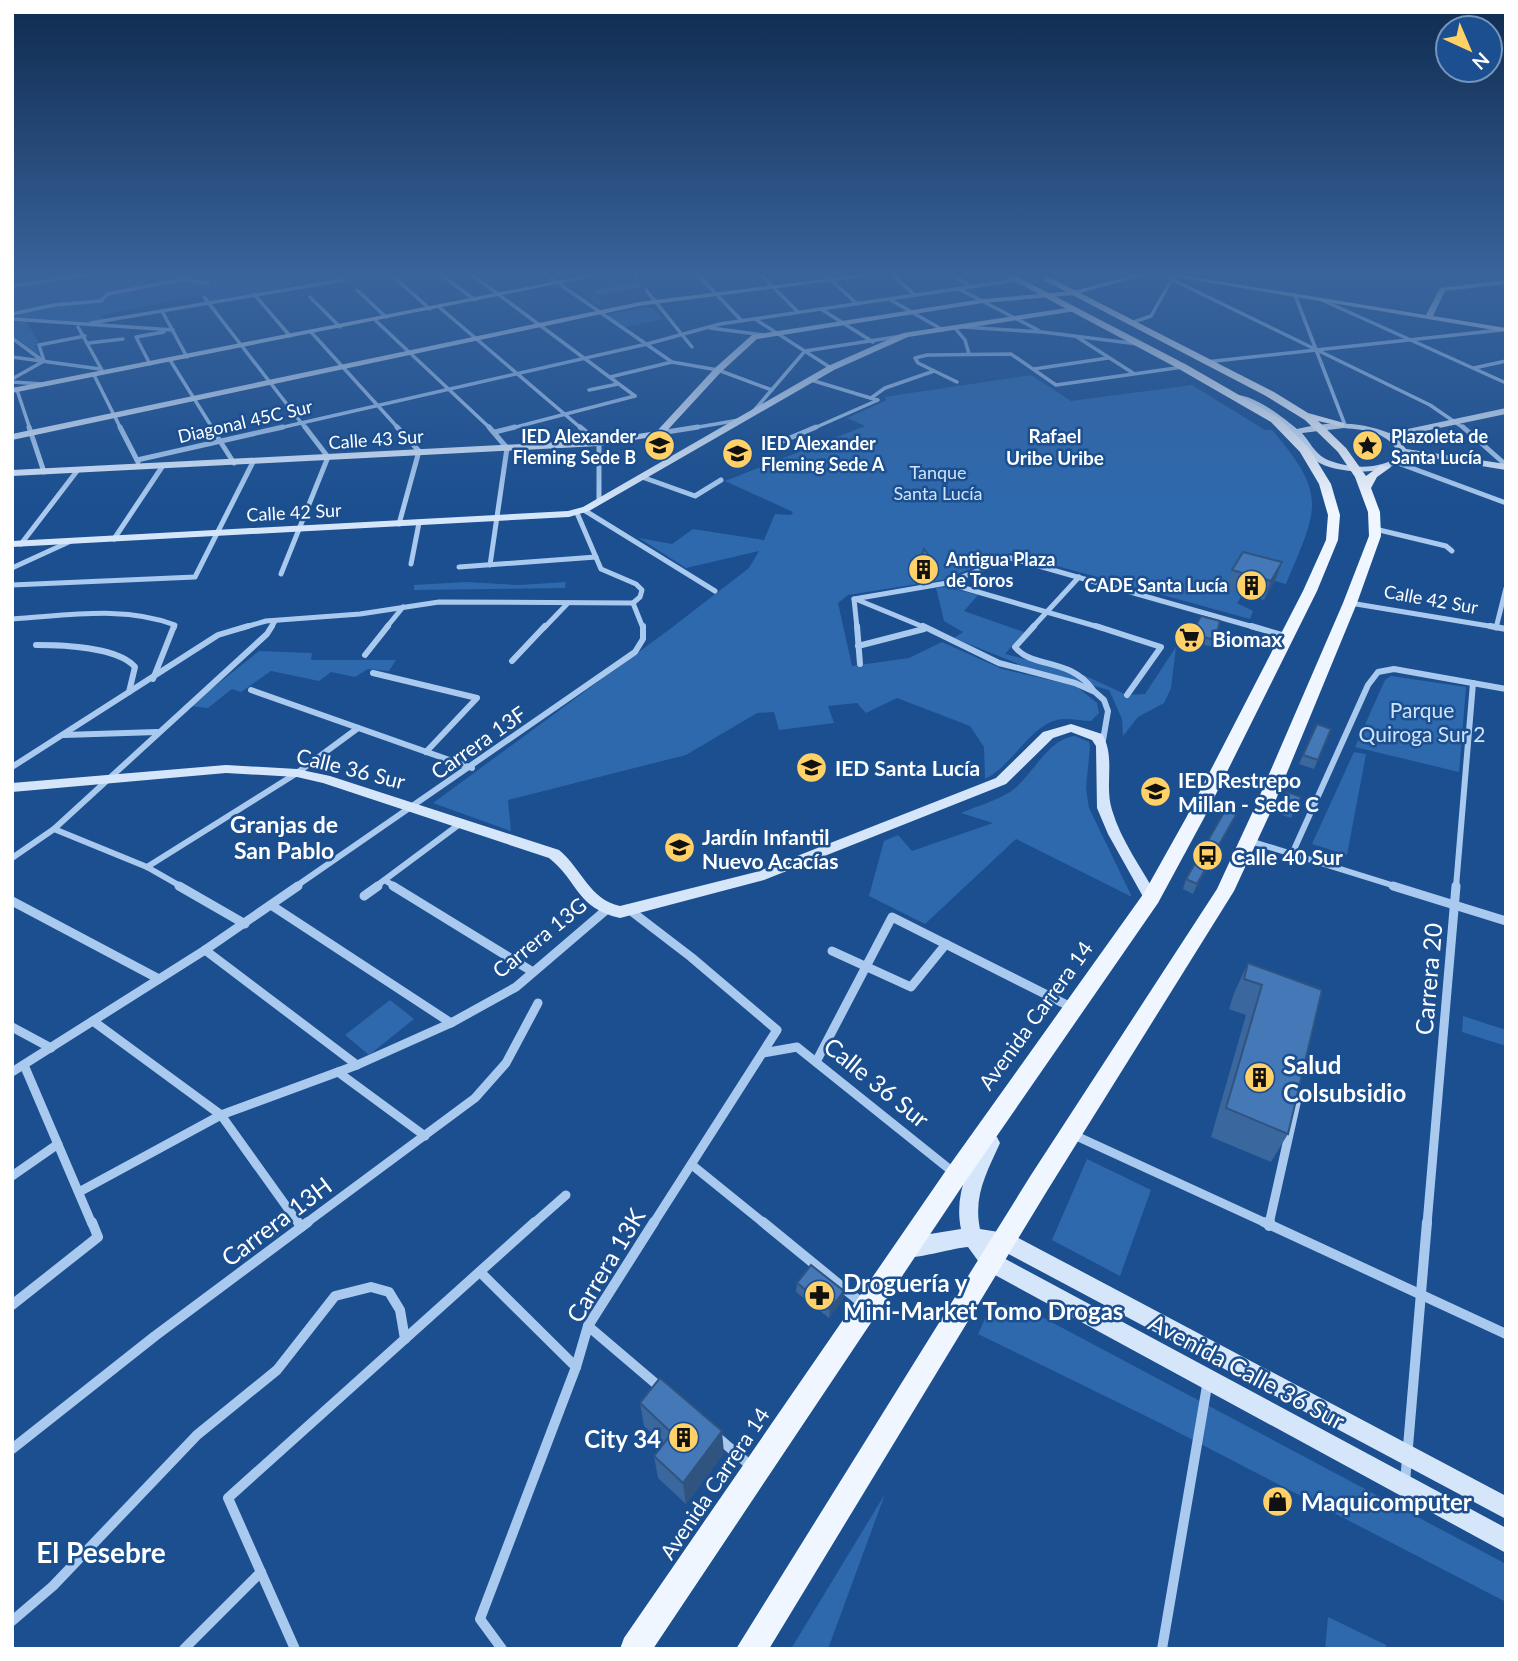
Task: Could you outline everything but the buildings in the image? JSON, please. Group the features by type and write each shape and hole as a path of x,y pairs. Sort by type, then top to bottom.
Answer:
{"main road":[{"name":"Avenida Carrera 14","path":"635,1649 957,1174 1151,898 1195,818 1328,552 1334,523 1331,503 1320,475 1293,433 1237,396 1154,352"},
{"path":"751,1649 1071,1133 1216,906 1250,841 1374,541 1374,512 1366,487 1356,468 1319,426 1298,411 1186,352"},
{"path":"1298,411 1342,425"},
{"path":"1366,487 1372,475 1398,459"}],"street":[{"path":"31,352 44,361"},
{"path":"41,352 44,361"},
{"path":"92,352 115,415 139,464"},
{"path":"144,352 150,364"},
{"path":"184,352 187,357"},
{"path":"14,386 48,384 214,352"},
{"path":"246,352 328,457 281,574"},
{"path":"329,352 419,452 399,524"},
{"path":"12,437 410,352 495,432 507,448 490,565"},
{"path":"492,352 598,443 599,501"},
{"path":"495,432 635,396 575,352"},
{"name":"Diagonal 45C Sur","path":"139,464 221,441 613,352"},
{"path":"657,352 672,362"},
{"path":"660,433 737,352"},
{"path":"751,414 805,352"},
{"path":"806,352 831,368"},
{"path":"580,511 831,368 868,352"},
{"path":"1099,352 1133,373"},
{"path":"1206,362 1295,352"},
{"path":"1317,352 1342,425"},
{"path":"1321,352 1457,421 1506,468"},
{"path":"1437,352 1506,383"},
{"path":"957,382 918,363 915,358 926,355 1011,354 1056,385 1184,367"},
{"path":"12,357 99,372"},
{"path":"1034,369 1108,358"},
{"path":"170,360 234,463"},
{"path":"14,386 44,361"},
{"path":"1473,368 1506,361"},
{"path":"610,377 672,362 718,370 772,390"},
{"path":"871,398 886,388 933,371"},
{"path":"771,446 878,400 811,380"},
{"path":"589,390 618,384"},
{"path":"14,386 44,472"},
{"path":"1293,433 1319,426 1342,425 1371,430 1386,436 1506,411"},
{"name":"Calle 43 Sur","path":"12,473 77,471 139,464 162,467 598,443 740,420"},
{"name":"Avenida Carrera 14","path":"1293,433 1319,459 1356,468"},
{"path":"1386,436 1398,459 1506,503"},
{"path":"1356,468 1398,459 1506,468"},
{"path":"12,585 195,577 253,462"},
{"path":"114,539 162,467"},
{"path":"17,544 77,471"},
{"path":"642,477 695,496 721,480"},
{"path":"580,511 715,591"},
{"name":"Calle 42 Sur","path":"17,544 497,519 580,511"},
{"name":"Carrera 13F","path":"12,1072 205,950 416,807 635,652 644,642 645,632 633,603 640,597 640,587 605,573 596,557 580,511"},
{"path":"411,564 419,523"},
{"path":"1375,529 1446,546 1452,551"},
{"path":"12,568 71,541"},
{"path":"458,567 596,557"},
{"path":"853,599 947,583 1010,558 1285,636"},
{"path":"1079,577 1015,647 1021,655 1077,672 1108,706 1110,714 1102,746 1104,808 1115,834 1151,898"},
{"path":"947,583 1048,611 1161,647 1127,695"},
{"path":"1496,628 1506,588"},
{"path":"853,599 869,603 990,660 1072,682 1102,698"},
{"path":"853,599 860,664"},
{"path":"12,767 218,635 242,626 472,600 633,603"},
{"path":"512,661 568,603"},
{"name":"Calle 42 Sur","path":"1350,603 1506,629"},
{"path":"365,655 403,607"},
{"path":"12,619 133,615 162,618 175,625 153,679"},
{"path":"12,858 54,829 267,634 275,621"},
{"path":"858,646 924,629"},
{"path":"36,645 68,645 128,659 135,667 129,692"},
{"path":"1292,854 1368,685 1379,671 1394,669 1506,690"},
{"path":"373,673 477,698 426,752"},
{"name":"Carrera 20","path":"1404,1486 1473,683"},
{"path":"251,690 472,768"},
{"path":"147,867 297,773 358,728"},
{"name":"Carrera 13G","path":"79,1192 221,1115 357,1065 451,1023 516,987 606,910 631,911 783,868 1001,781 1048,734 1063,728 1097,737 1102,746"},
{"path":"62,735 158,732"},
{"name":"Calle 36 Sur","path":"12,788 204,770 297,773 353,786 558,856 586,895 606,910"},
{"path":"364,896 461,823"},
{"path":"54,829 147,867 244,923"},
{"path":"1250,841 1506,921"},
{"path":"386,881 533,972"},
{"path":"12,901 159,979"},
{"path":"271,905 451,1023"},
{"name":"Carrera 13K","path":"502,1649 480,1619 576,1367 588,1326 777,1030 691,957 631,911"},
{"path":"816,1062 892,917 1075,1008 1049,1056 978,1166 968,1206 972,1237 905,1250"},
{"path":"832,951 911,987 946,944"},
{"path":"205,950 357,1065"},
{"name":"Carrera 13H","path":"12,1449 155,1336 475,1098 506,1063 538,1003"},
{"path":"93,1021 221,1115 301,1227"},
{"path":"12,1027 51,1048"},
{"name":"Calle 36 Sur","path":"762,1053 797,1047 957,1174"},
{"path":"12,1305 98,1237 24,1065"},
{"path":"338,1072 425,1136"},
{"path":"1269,1226 1300,1085"},
{"path":"1071,1133 1506,1334"},
{"path":"12,1176 58,1144"},
{"path":"692,1166 867,1307"},
{"path":"295,1649 228,1497 566,1195"},
{"name":"Avenida Calle 36 Sur","path":"972,1237 983,1255 998,1252 1506,1508"},
{"name":"Avenida Calle 36 Sur","path":"998,1252 1208,1380 1506,1541"},
{"path":"480,1272 576,1367"},
{"path":"12,1621 52,1586 197,1435 277,1370 335,1296 371,1287 389,1292 400,1310 405,1339"},
{"path":"588,1326 673,1399"},
{"path":"1162,1649 1208,1380"},
{"path":"704,1426 757,1471"},
{"path":"184,1649 261,1572"}],"green space":[{"name":"Tanque Santa Lucía","path":"1031,375 1071,401 1192,385 1265,430 1272,430 1303,471 1310,488 1312,504 1305,538 1286,584 1237,571 1226,589 1243,594 1237,603 1253,611 1250,619 1010,553 943,580 848,595 838,603 852,666 909,658 942,642 1002,669 1076,686 1097,703 1099,713 1091,721 1065,719 1047,724 1029,738 995,773 985,779 984,747 970,726 897,698 866,713 857,703 828,706 834,723 779,730 774,712 757,713 686,755 508,800 511,831 433,803 749,568 759,551 686,568 639,538 672,544 693,529 764,540 775,514 791,515 793,512 725,481 865,426 847,418 887,400 884,397"},
{"path":"466,582 519,585 566,582 565,588 414,590 414,585"},
{"path":"946,587 978,595 964,611 1024,632 1005,654 1077,672 1127,695 1145,694 1176,647 1171,688 1164,703 1138,717 1123,736 1122,719 1109,690 1031,669 954,638 963,632 944,621 936,588"},
{"path":"259,651 312,653 311,660 396,660 389,671 368,669 355,677 331,672 319,681 271,671 241,692 232,689 208,708 190,706"},
{"name":"Parque Quiroga Sur 2","path":"1391,676 1466,687 1459,772 1355,747 1385,680"},
{"path":"1075,736 1089,742 1086,788 1089,808 1132,897 1016,839 925,924 869,896 884,841 898,835 912,851 993,823 961,813 1013,790 1057,743"},
{"path":"1354,752 1366,754 1347,855 1312,844"},
{"path":"390,1000 414,1019 369,1055 345,1035"},
{"path":"1463,1016 1506,1030 1506,1046 1462,1032"},
{"path":"1087,1159 1151,1190 1120,1276 1052,1240"},
{"path":"1008,1305 1025,1308 1506,1564 1506,1602 1162,1424 978,1334 991,1310"},
{"path":"885,1494 828,1649 791,1649"},
{"path":"1328,1617 1386,1645 1386,1649 1325,1649"}],"place":[{"name":"IED Alexander Fleming Sede B","path":"659,446"},
{"name":"Plazoleta de Santa Lucía","path":"1368,446"},
{"name":"IED Alexander Fleming Sede A","path":"738,453"},
{"name":"Antigua Plaza de Toros","path":"923,569"},
{"name":"CADE Santa Lucía","path":"1251,585"},
{"name":"Biomax","path":"1189,638"},
{"name":"IED Santa Lucía","path":"812,767"},
{"name":"IED Restrepo Millan - Sede C","path":"1155,791"},
{"name":"Jardín Infantil Nuevo Acacías","path":"679,848"},
{"name":"Calle 40 Sur","path":"1208,856"},
{"name":"Salud Colsubsidio","path":"1260,1078"},
{"name":"Droguería y Mini-Market Tomo Drogas","path":"820,1296"},
{"name":"City 34","path":"684,1438"},
{"name":"Maquicomputer","path":"1278,1501"}],"district":[{"name":"Rafael Uribe Uribe","path":"1055,446"},
{"name":"Granjas de San Pablo","path":"284,837"},
{"name":"El Pesebre","path":"101,1552"}]}
